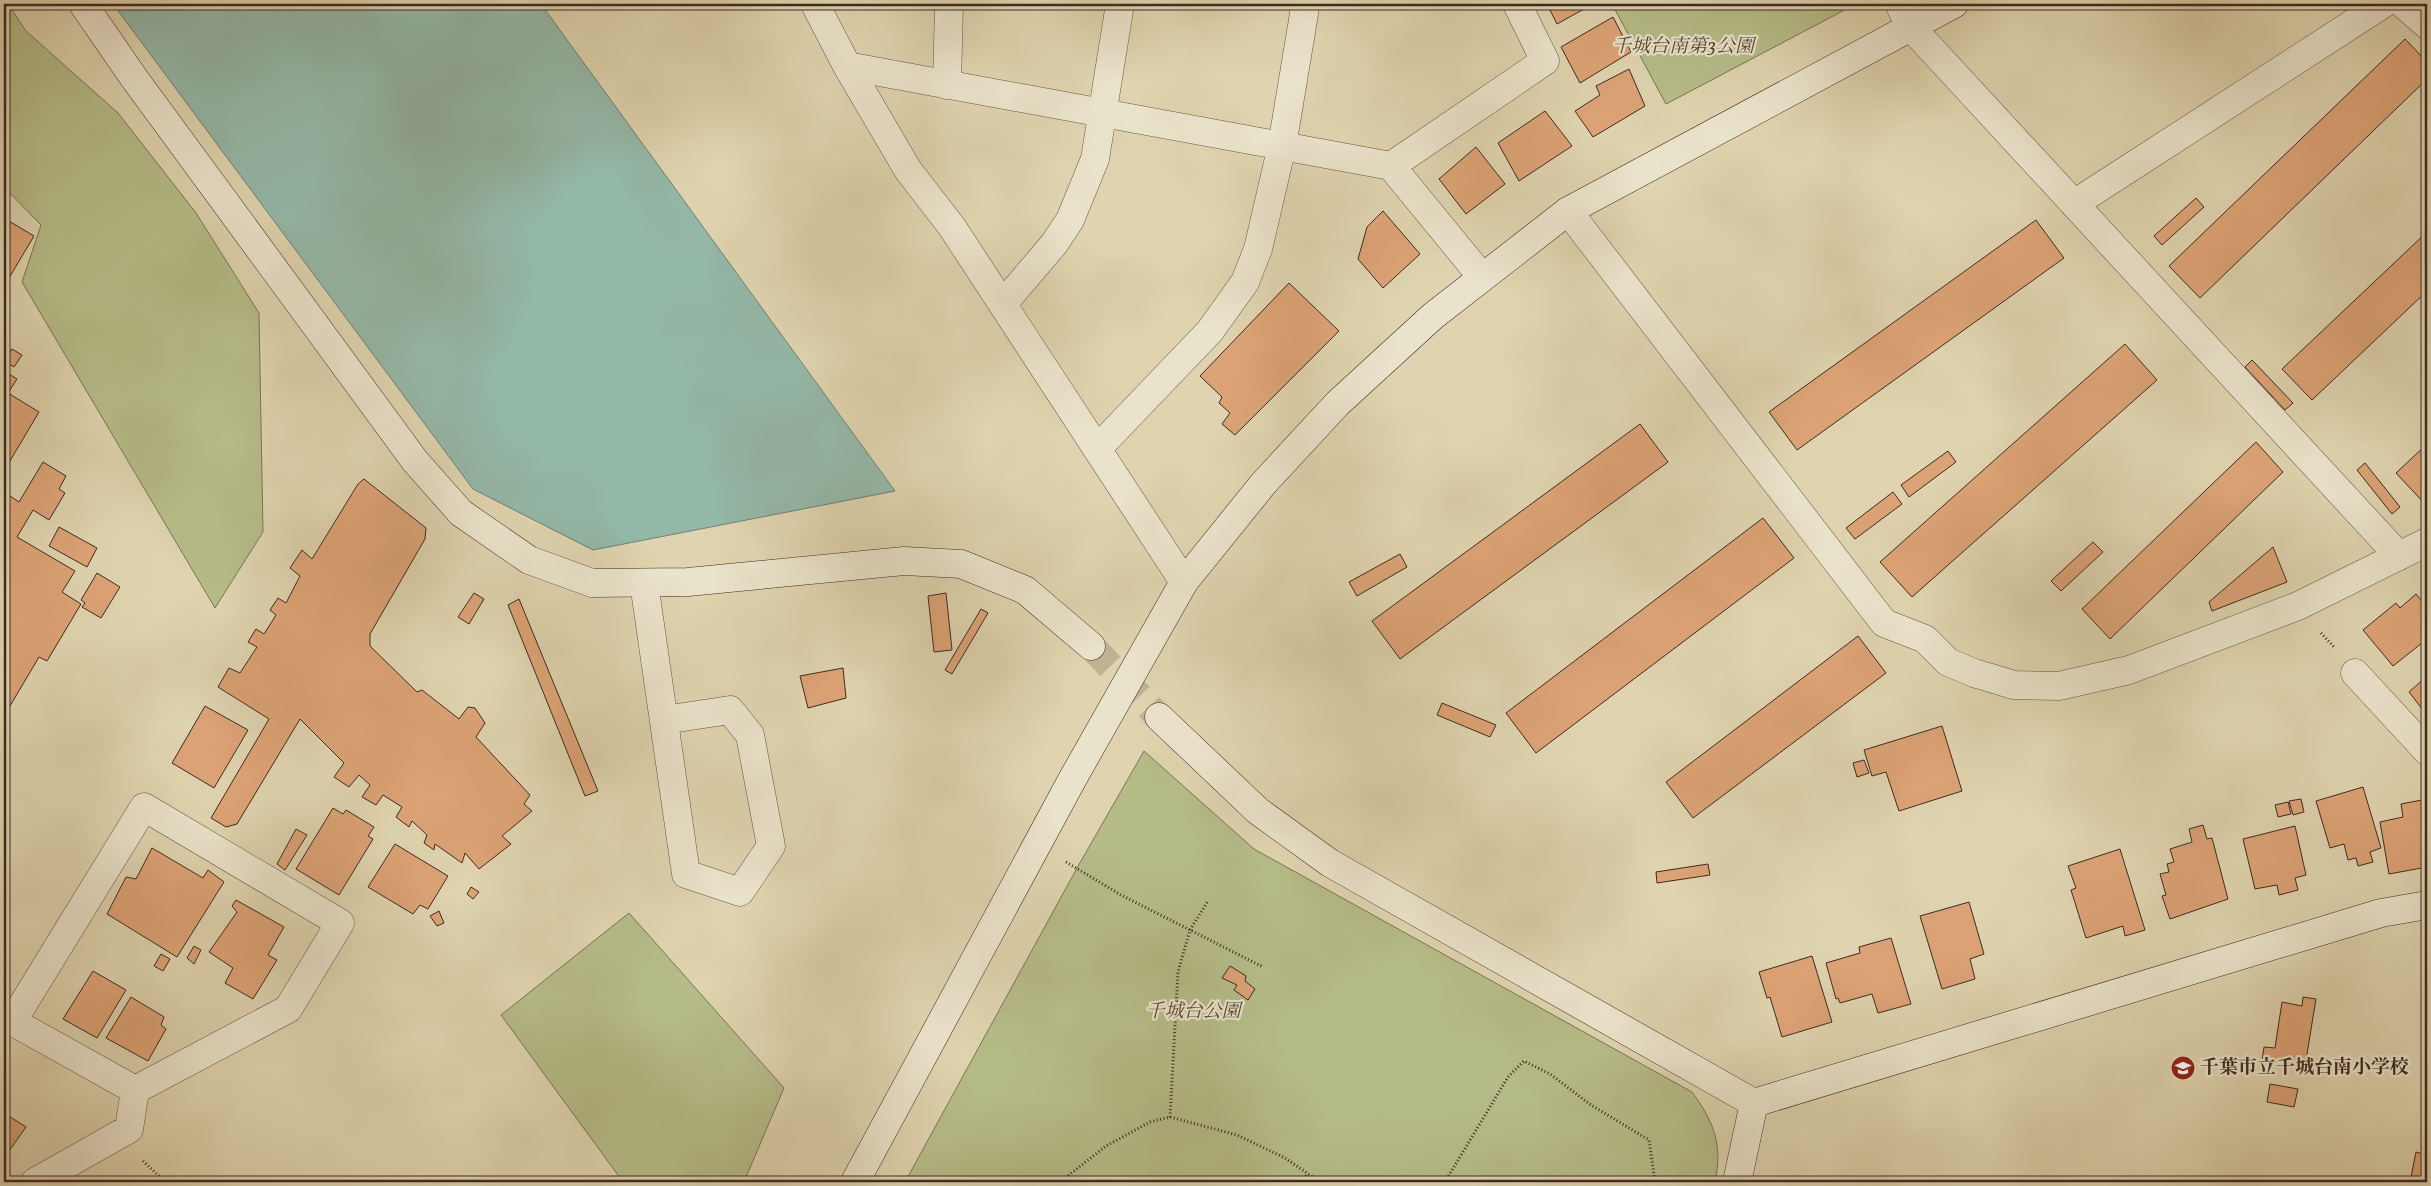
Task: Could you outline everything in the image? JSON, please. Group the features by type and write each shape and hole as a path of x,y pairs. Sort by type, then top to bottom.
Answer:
{"street":[{"path":"83,4 134,78 415,461 460,513 529,560 592,583 688,582 904,561 961,564 1025,590 1091,646"},
{"path":"815,4 847,66 908,170 952,227 1184,582"},
{"path":"947,84 949,4"},
{"path":"1003,304 1054,244 1070,220 1095,159 1120,4"},
{"path":"1097,449 1210,331 1245,282 1258,249 1282,146 1304,14 1304,4"},
{"path":"1391,166 1545,61 1517,4"},
{"path":"855,1182 1073,778 1184,582 1263,484 1338,403 1432,316 1568,211 1904,15 1954,4"},
{"path":"2074,204 2383,4"},
{"path":"2403,4 2427,24"},
{"path":"1904,15 2074,204 2399,556"},
{"path":"847,66 1391,166 1482,277"},
{"path":"1568,211 1884,623 1925,639 1948,662 1974,673 2014,685 2059,686 2129,670 2298,606 2427,542"},
{"path":"644,583 686,874 740,892 771,846 750,735 730,710 664,720"},
{"path":"2355,673 2427,751"},
{"path":"1159,717 1258,811 1330,863 1754,1103 2381,913 2427,905"},
{"path":"144,808 340,923 288,1010 135,1090 8,1020 144,808"},
{"path":"36,1182 130,1129 135,1090"},
{"path":"1737,1182 1754,1103"}],"path":[{"path":"2298,606 2355,673"},
{"path":"1077,868 1121,896 1263,967"},
{"path":"1170,1117 1178,972 1190,930 1208,901"},
{"path":"1445,1182 1508,1077 1524,1061 1550,1074 1591,1105 1649,1140 1655,1182"},
{"path":"1060,1182 1106,1146 1150,1122 1170,1117 1237,1135 1285,1158 1320,1182"},
{"path":"1302,1182 1307,1174"}],"green space":[{"path":"4,4 8,4 26,31 118,113 196,213 259,313 263,532 215,608 22,282 41,225 4,187"},
{"name":"千城台南第3公園","path":"1612,4 1856,4 1666,104"},
{"name":"千城台公園","path":"1144,751 1254,849 1692,1092 1700,1103 1715,1134 1718,1157 1715,1182 905,1182 1077,868"},
{"path":"629,913 784,1088 744,1182 623,1182 501,1015"}],"shaded area":[{"path":"113,4 541,4 895,491 593,550 473,489"}],"building":[{"path":"1547,4 1593,4 1557,24"},
{"path":"1613,17 1631,52 1580,83 1561,47"},
{"path":"2405,39 2427,62 2427,79 2200,298 2169,266"},
{"path":"1629,69 1645,106 1593,137 1575,111 1600,95 1596,86"},
{"path":"1545,111 1572,146 1519,181 1498,143"},
{"path":"1476,147 1505,184 1466,214 1439,179"},
{"path":"2196,198 2204,207 2162,245 2154,236"},
{"path":"1383,211 1420,254 1383,288 1358,259 1367,227"},
{"path":"4,218 34,236 6,283 4,282"},
{"path":"2036,220 2064,258 1797,450 1769,412"},
{"path":"2427,232 2427,291 2312,400 2282,369"},
{"path":"1289,283 1339,331 1235,435 1222,424 1230,413 1219,403 1222,397 1200,376"},
{"path":"2125,344 2157,380 1912,597 1880,562"},
{"path":"12,349 22,355 14,367 4,361"},
{"path":"2252,360 2293,403 2285,410 2245,367"},
{"path":"4,371 17,379 8,393 39,412 4,471"},
{"path":"1640,424 1668,462 1400,659 1372,621"},
{"path":"2256,442 2283,472 2110,639 2082,609"},
{"path":"2427,444 2427,504 2426,505 2396,473"},
{"path":"1948,451 1956,462 1909,497 1901,485"},
{"path":"43,462 66,476 59,489 65,493 49,520 33,510 17,537 75,571 62,592 81,604 47,661 39,657 4,716 4,492 19,502"},
{"path":"2365,463 2400,507 2392,514 2357,470"},
{"path":"364,479 426,528 425,539 370,634 370,646 417,692 422,690 459,719 468,707 475,708 485,723 476,737 530,795 524,804 532,811 502,836 511,844 479,869 465,853 462,863 435,844 434,850 424,843 427,835 412,821 409,827 396,817 402,807 383,795 376,805 362,797 370,785 359,775 349,787 334,777 344,763 300,719 237,824 226,827 211,818 269,719 218,687 229,668 240,673 257,647 248,642 256,629 264,634 276,615 270,610 278,598 286,603 300,576 290,568 302,550 312,559 358,484"},
{"path":"1893,492 1902,504 1855,539 1846,528"},
{"path":"1763,518 1794,558 1536,753 1506,713"},
{"path":"59,527 97,548 87,567 49,546"},
{"path":"2093,542 2103,552 2061,591 2051,581"},
{"path":"2273,547 2287,582 2212,611 2209,602"},
{"path":"1400,554 1407,567 1357,596 1349,582"},
{"path":"97,573 120,587 101,618 82,607 85,603 81,600"},
{"path":"474,593 484,599 469,624 458,617"},
{"path":"946,593 952,650 934,652 928,596"},
{"path":"2416,594 2427,607 2427,639 2393,666 2363,630 2396,603 2400,608"},
{"path":"519,599 598,791 585,796 508,605"},
{"path":"981,609 988,613 952,674 945,670"},
{"path":"1858,636 1886,673 1693,818 1666,782"},
{"path":"843,668 846,698 808,708 800,676"},
{"path":"2427,676 2427,720 2424,716 2426,714 2409,692"},
{"path":"1442,703 1496,725 1490,737 1437,715"},
{"path":"205,706 248,730 214,788 172,763"},
{"path":"1942,726 1962,791 1899,811 1886,772 1872,776 1864,750"},
{"path":"1864,760 1869,773 1857,777 1853,763"},
{"path":"2363,787 2381,848 2370,852 2373,862 2358,866 2356,858 2348,860 2344,844 2330,848 2316,801"},
{"path":"2301,799 2304,812 2293,815 2289,801"},
{"path":"2427,799 2427,867 2389,874 2380,822 2403,817 2401,804"},
{"path":"2288,802 2291,814 2278,817 2275,805"},
{"path":"333,808 343,814 346,810 374,827 368,836 373,839 339,895 296,869"},
{"path":"2203,825 2207,839 2212,838 2228,899 2170,919 2162,896 2166,895 2160,874 2169,872 2167,864 2174,862 2170,849 2192,842 2189,829"},
{"path":"2295,826 2306,875 2295,878 2298,890 2279,895 2277,885 2255,889 2243,839"},
{"path":"296,829 307,835 285,870 277,864"},
{"path":"395,844 448,876 428,909 420,905 413,914 368,887"},
{"path":"152,848 203,878 208,870 224,882 177,957 107,914 126,877 136,879"},
{"path":"2120,849 2145,930 2125,936 2123,926 2086,938 2071,890 2076,888 2068,866"},
{"path":"1708,864 1710,875 1657,883 1656,872"},
{"path":"471,887 479,892 473,899 467,894"},
{"path":"236,900 284,927 268,955 277,960 253,999 225,983 233,968 209,952 237,912 232,906"},
{"path":"1969,902 1984,954 1970,959 1975,979 1942,989 1920,916"},
{"path":"439,911 444,923 437,926 430,916"},
{"path":"1891,938 1911,1004 1878,1013 1872,994 1840,1003 1838,998 1836,999 1826,963 1860,953 1859,947"},
{"path":"194,946 201,950 194,964 187,958"},
{"path":"161,954 170,959 163,971 154,966"},
{"path":"1812,956 1832,1022 1782,1037 1770,997 1767,998 1759,972"},
{"path":"1230,966 1246,976 1245,981 1255,989 1248,1000 1234,990 1237,985 1222,978"},
{"path":"93,971 126,990 97,1038 63,1019"},
{"path":"131,997 164,1017 161,1025 166,1029 148,1061 106,1038"},
{"path":"2303,997 2316,999 2305,1066 2262,1061 2264,1047 2275,1048 2282,1002 2302,1006"},
{"path":"2270,1084 2298,1089 2294,1107 2267,1102"},
{"path":"2427,1099 2427,1132 2421,1131"},
{"path":"4,1113 26,1127 4,1158"},
{"path":"2416,1152 2427,1155 2427,1182 2410,1182"}],"tunnel":[{"path":"1091,646 1159,717"}],"place":[{"name":"千葉市立千城台南小学校","path":"2183,1068"}]}
